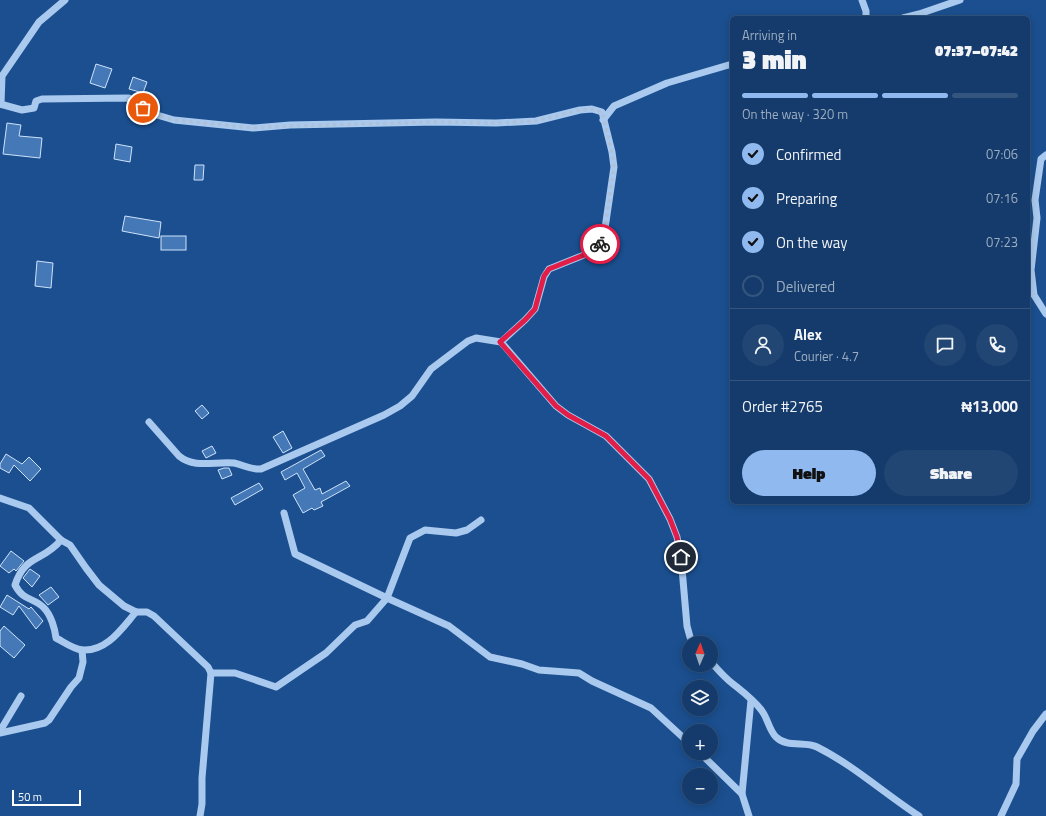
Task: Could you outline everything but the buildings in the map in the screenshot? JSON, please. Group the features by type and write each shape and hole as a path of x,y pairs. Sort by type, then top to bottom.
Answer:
{"street":[{"path":"65,0 40,22 2,76 1,104 22,110 34,108 36,101 42,99 129,98 157,115 174,120 253,128 436,122 496,123 536,121 580,110 592,109 602,112 612,152 614,167 604,235 600,244 594,251 549,269 544,276 535,309 500,342"},
{"path":"862,0 866,11 866,16"},
{"path":"911,16 960,0"},
{"path":"603,120 614,106 667,83 730,65"},
{"path":"1046,155 1041,159 1035,200 1037,218 1031,270 1034,295 1046,314"},
{"path":"149,422 185,461 194,463 235,463 253,470 261,469 384,415 400,406 412,396 431,370 468,341 476,338 500,342 556,406 568,415 606,436 649,479 670,519 677,537 681,557 690,636"},
{"path":"0,498 29,508 61,540 70,545 86,568 109,594 124,606 136,612 147,612 154,616 208,667 211,673 200,816"},
{"path":"284,513 295,554 449,626 490,657 522,664 539,670 579,673 592,681 651,708 682,737"},
{"path":"211,673 236,673 276,687 326,653 355,625 367,621 387,598 410,538 425,530 456,533 467,530 481,520"},
{"path":"61,540 54,549 25,565 15,584 20,594 44,608 55,628 56,638 82,650 101,647 113,638 136,612"},
{"path":"0,732 45,723 49,720 71,687 79,678 84,662 82,650"},
{"path":"718,669 732,683 746,692 751,700 762,711 776,737 783,742 808,744 817,747 846,765 918,816"},
{"path":"0,732 21,696"},
{"path":"749,816 742,794 751,700"},
{"path":"1001,816 1016,784 1017,759 1033,731 1046,714"},
{"path":"707,760 742,794"}],"way so far":[{"path":"143,108 157,115 174,120 253,128 436,122 496,123 536,121 580,110 592,109 602,112 612,152 614,167 604,235 600,244"}],"route":[{"path":"600,244 594,251 549,269 544,276 535,309 500,342 556,406 568,415 606,436 640,468 649,479 670,519 677,537 681,557"}]}
